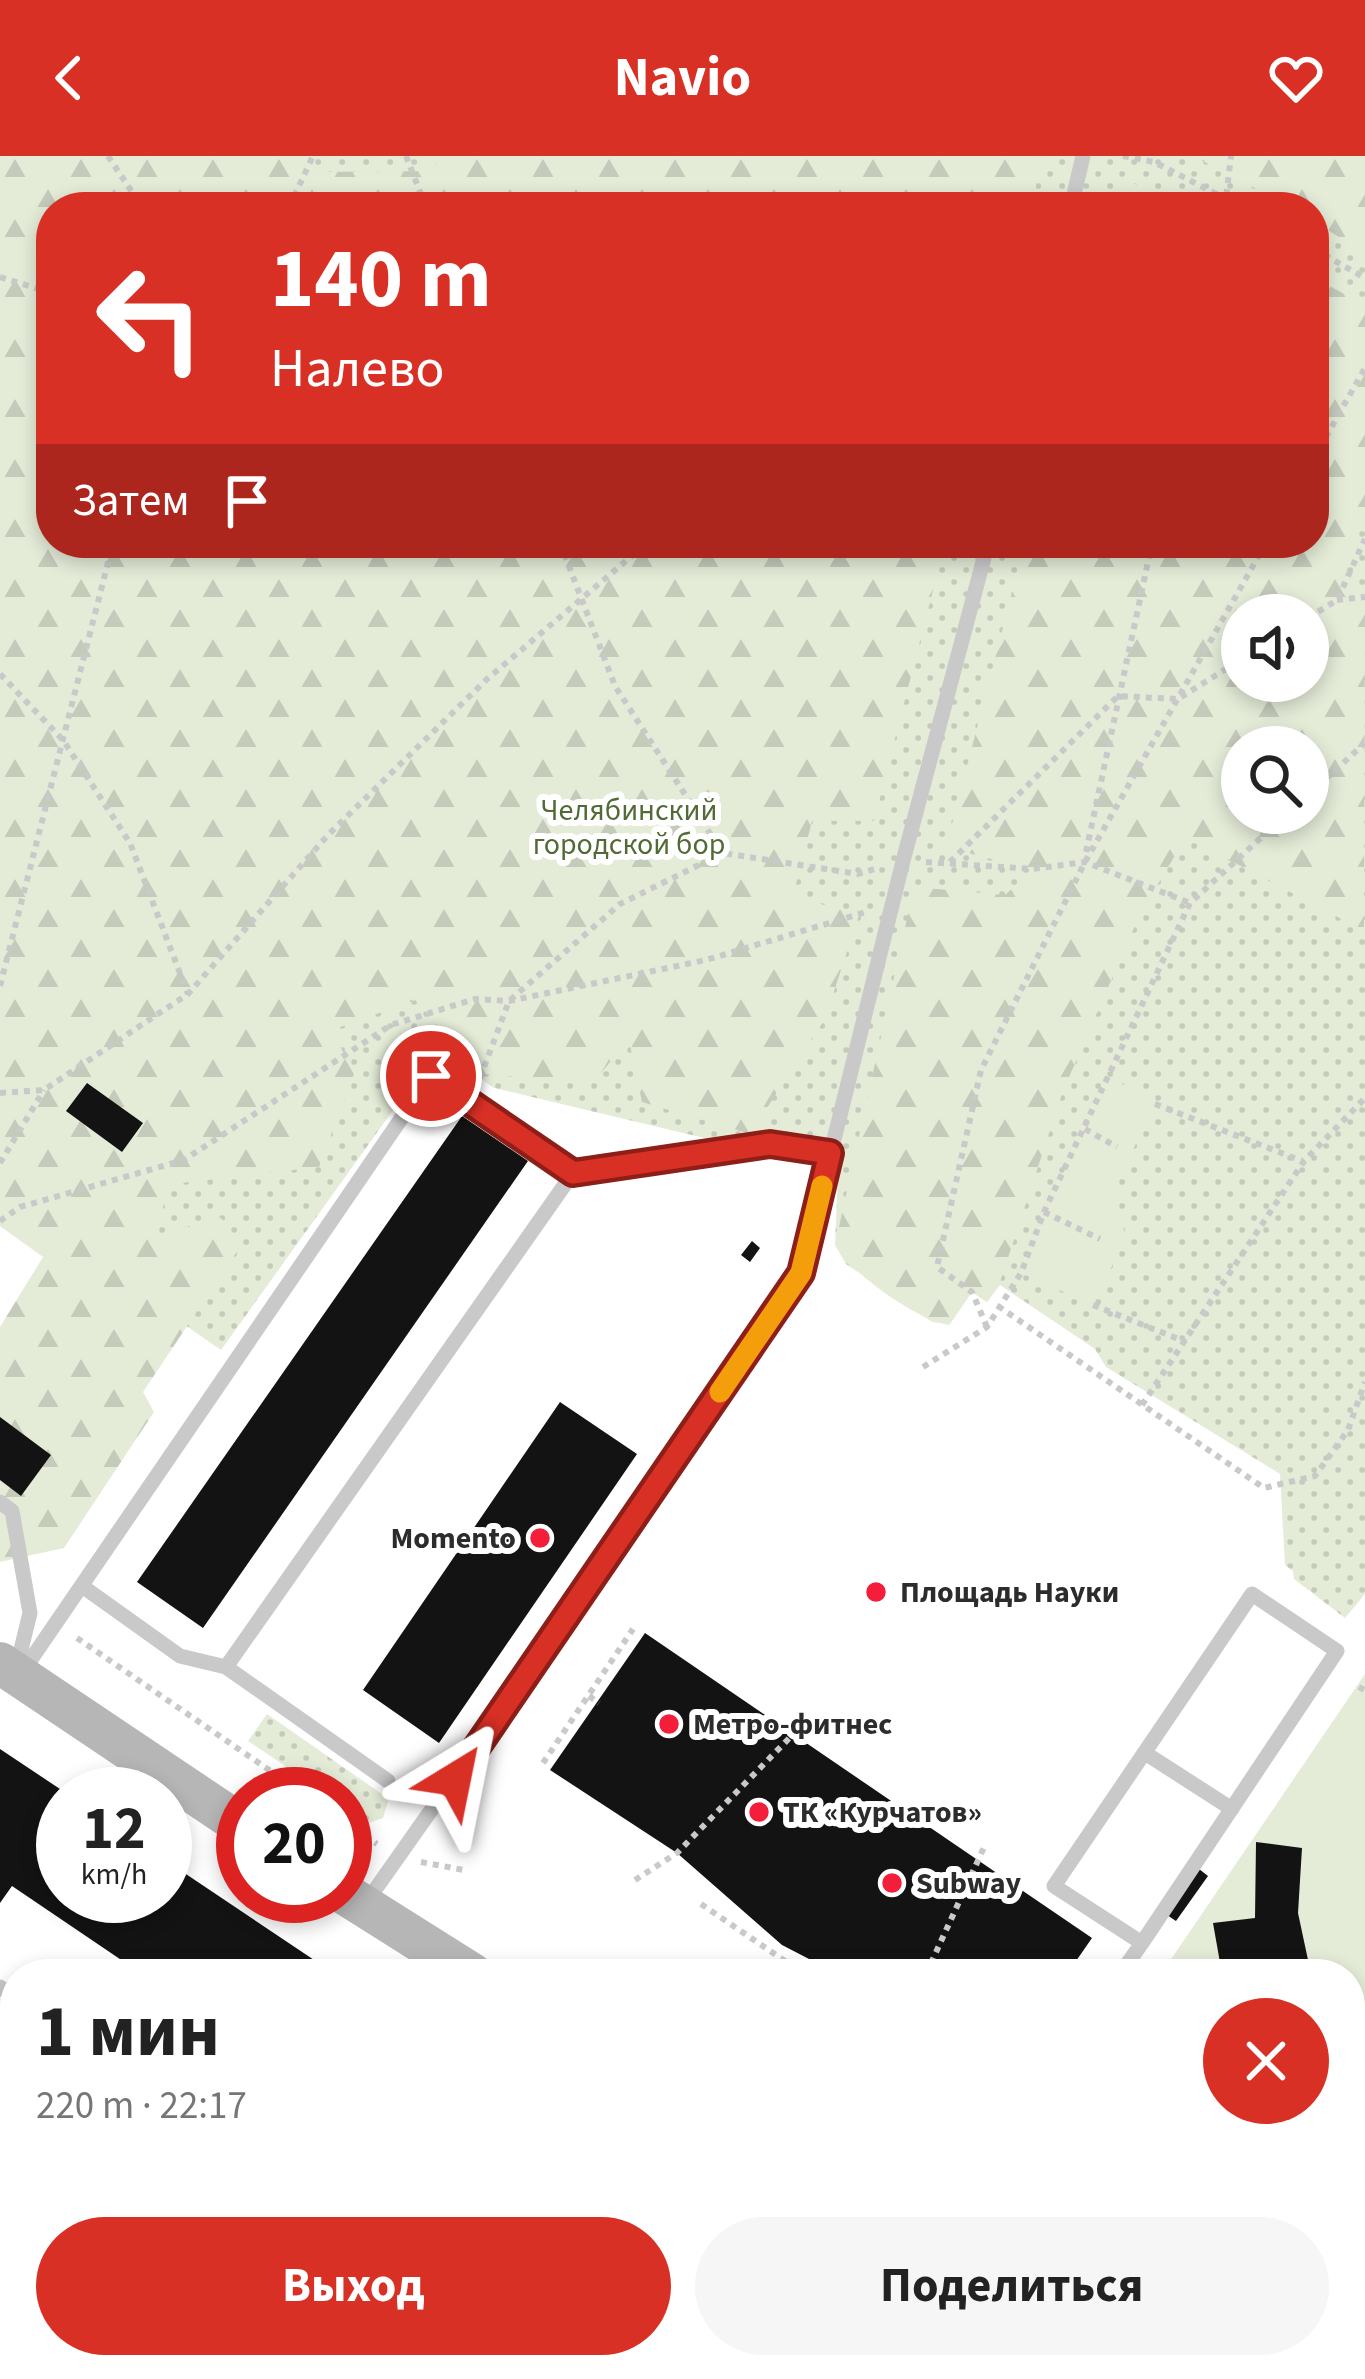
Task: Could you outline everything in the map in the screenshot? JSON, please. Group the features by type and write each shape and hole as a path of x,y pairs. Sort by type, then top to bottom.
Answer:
{"main road":[{"path":"12,1671 216,1808"},
{"path":"372,1911 448,1959"}],"lane":[{"path":"1075,192 1083,156"},
{"path":"372,1876 601,1569 801,1273 984,558"},
{"path":"12,1671 57,1624 431,1076 573,1173 770,1144 830,1153"},
{"path":"226,1667 573,1173"},
{"path":"0,1502 12,1511 30,1613 12,1671"},
{"path":"82,1586 180,1656 226,1667 388,1781"},
{"path":"1131,1959 1142,1943 1232,1809 1337,1651 1252,1594 1054,1886 1142,1943"},
{"path":"1144,1753 1232,1809"}],"path":[{"path":"108,156 132,192"},
{"path":"297,192 313,156"},
{"path":"406,156 420,192"},
{"path":"1123,156 1154,162 1208,192"},
{"path":"1227,192 1231,156"},
{"path":"1329,258 1365,278"},
{"path":"0,277 36,288"},
{"path":"1329,432 1365,368"},
{"path":"1337,600 1365,539"},
{"path":"0,986 108,558"},
{"path":"566,558 615,686 722,853"},
{"path":"0,1163 44,1090 188,994 328,835 486,680 630,558"},
{"path":"1084,862 1149,558"},
{"path":"987,1327 972,1292 938,1268 981,1070 1084,862 1258,558"},
{"path":"1329,605 1365,597"},
{"path":"950,862 1118,696 1178,699 1221,672"},
{"path":"0,674 63,740 130,843 188,994"},
{"path":"1329,775 1365,742"},
{"path":"923,1367 987,1327 1021,1273 1044,1212 1190,903 1265,834"},
{"path":"474,1105 508,1000 620,904 722,853 858,874 903,861 1033,869 1084,862 1190,903"},
{"path":"0,1220 20,1207 184,1160 391,1025 475,999 508,1000 706,960 859,915 894,899"},
{"path":"0,1093 44,1090"},
{"path":"1142,1406 1304,1161 1365,1098"},
{"path":"1155,1104 1304,1161"},
{"path":"1085,1129 1117,1147"},
{"path":"1044,1212 1100,1239"},
{"path":"1093,1305 1186,1342"},
{"path":"998,1306 1264,1488 1315,1476 1348,1430 1365,1382"},
{"path":"57,1624 265,1767"},
{"path":"543,1763 634,1629"},
{"path":"1360,1691 1365,1682"},
{"path":"589,1696 599,1702"},
{"path":"635,1880 677,1853 806,1721"},
{"path":"933,1959 986,1843"},
{"path":"701,1904 783,1959"},
{"path":"774,1953 782,1945"}],"green space":[{"name":"Челябинский городской бор","path":"0,156 1365,156 1365,1594 1345,1618 1294,1579 1285,1565 1280,1474 1106,1367 1095,1349 1000,1285 987,1302 972,1292 950,1324 932,1322 846,1264 835,1245 838,1170 494,1088 437,1049 221,1350 0,1197"},
{"name":"Челябинский городской бор","path":"0,156 316,156 313,172 439,171 433,156 1036,156 1042,161 1035,192 36,192 36,558 941,558 874,821 812,821 793,896 859,915 825,1019 750,1134 642,1102 629,1040 593,1082 481,1074 415,1000 332,1030 354,1074 319,1167 172,1184 152,1236 221,1218 242,1244 143,1392 154,1412 64,1548 0,1562 0,1327 43,1257 0,1226"},
{"path":"1193,156 1365,156 1365,254 1329,231 1329,192 1262,192"},
{"path":"1120,177 1152,192 1116,192"},
{"path":"1329,286 1365,306 1365,516 1343,576 1365,594 1364,931 1186,837 1140,914 1063,1091 999,1285 987,1302 972,1292 949,1325 903,1305 870,1282 835,1245 914,887 1005,895 1032,870 946,847 1021,558 1329,558"},
{"path":"1111,1077 1155,1104 1113,1191 1126,1237 1093,1305 1021,1273 1044,1212"},
{"path":"1365,1674 1365,1959 1171,1959"},
{"path":"267,1714 343,1767 287,1767 248,1741"},
{"path":"372,1787 389,1799 383,1818 372,1822"}],"building":[{"path":"87,1083 143,1123 122,1152 66,1111"},
{"path":"462,1116 528,1161 203,1628 137,1582"},
{"path":"752,1241 760,1248 750,1262 741,1255"},
{"path":"560,1402 637,1454 439,1743 363,1690"},
{"path":"0,1417 51,1455 21,1496 0,1480"},
{"name":"ТК «Курчатов»","path":"645,1633 1092,1938 1077,1959 809,1959 782,1945 677,1853 550,1770"},
{"path":"0,1749 36,1773 36,1902 12,1886 0,1903"},
{"path":"1256,1842 1302,1848 1298,1913 1308,1959 1219,1959 1213,1923 1255,1918"},
{"path":"1199,1869 1208,1876 1176,1921 1167,1915"},
{"path":"192,1878 216,1894 216,1923 259,1923 313,1959 120,1959 67,1923 192,1923"}],"slow traffic":[{"path":"720,1392 801,1273 822,1186"}],"place":[{"name":"Momento","path":"540,1538"},
{"name":"Площадь Науки","path":"876,1592"},
{"name":"Метро-фитнес","path":"669,1724"},
{"name":"ТК «Курчатов»","path":"759,1812"},
{"name":"Subway","path":"892,1883"}],"route":[{"path":"431,1076 573,1173 770,1144 830,1153 801,1273 455,1779"}]}
